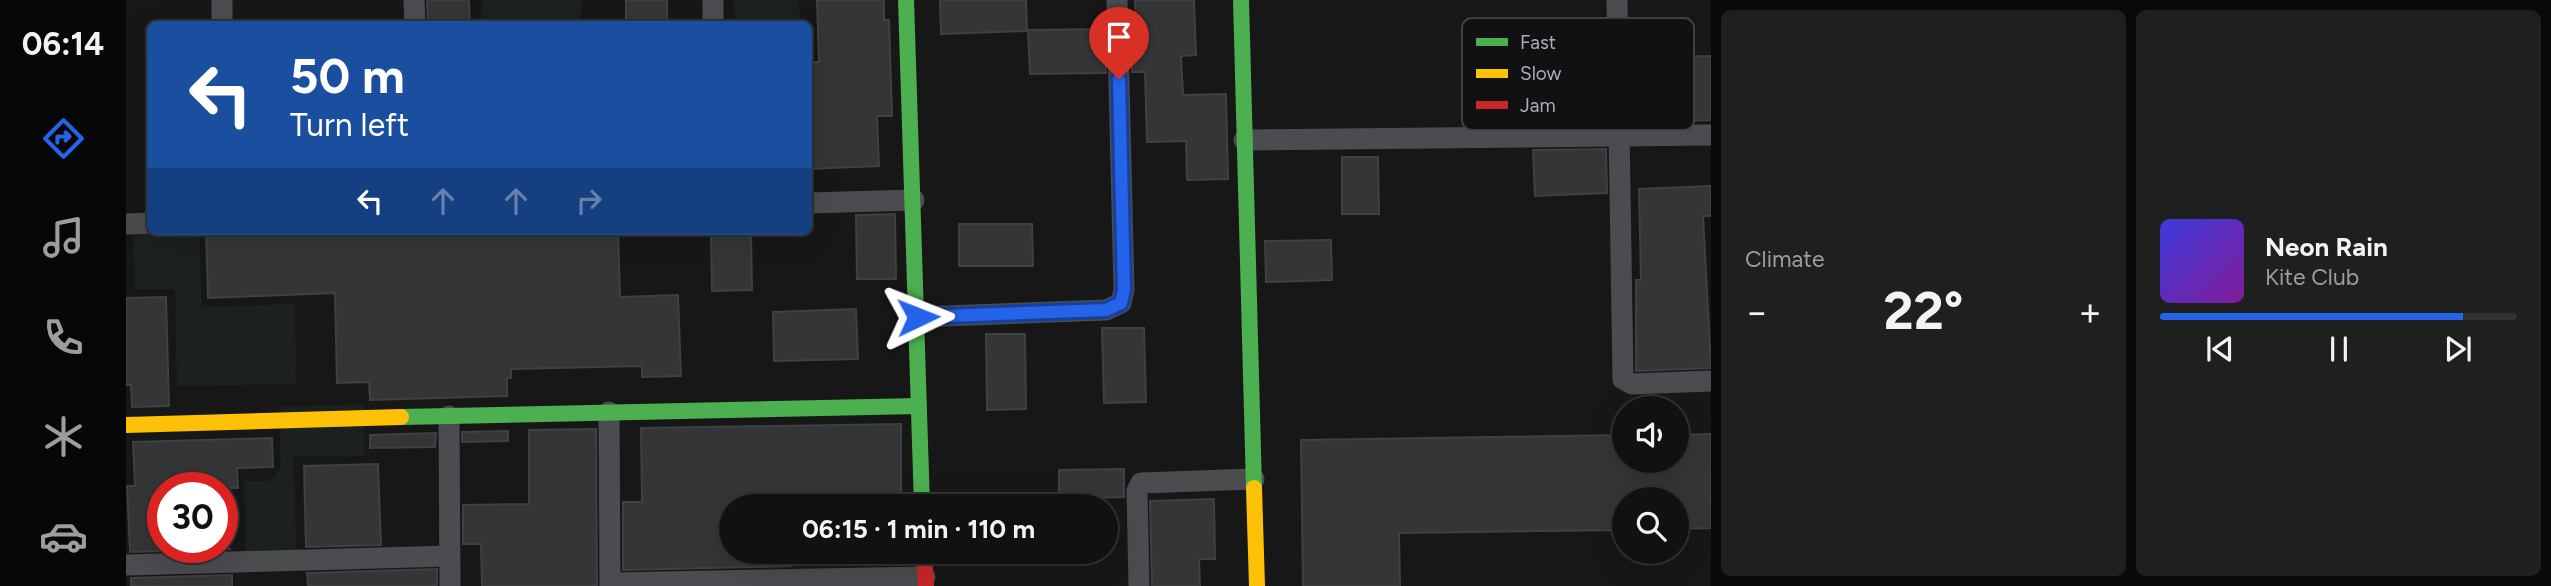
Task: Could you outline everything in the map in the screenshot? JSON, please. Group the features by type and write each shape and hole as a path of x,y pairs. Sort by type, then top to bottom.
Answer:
{"street":[{"path":"222,0 222,21"},
{"path":"414,0 415,21"},
{"path":"713,0 713,21"},
{"path":"906,0 922,494"},
{"path":"918,317 1106,310 1121,303 1124,290 1116,0"},
{"path":"1241,0 1257,586"},
{"path":"1617,0 1618,18"},
{"path":"1621,130 1623,379 1632,384 1711,381"},
{"path":"1244,140 1711,135"},
{"path":"812,203 914,200"},
{"path":"126,224 147,223"},
{"path":"126,425 918,406"},
{"path":"609,412 610,585 925,581"},
{"path":"449,416 450,586"},
{"path":"1139,586 1137,491 1141,483 1254,479"},
{"path":"126,565 449,556"}],"shaded area":[{"path":"482,0 581,0 581,21 482,21"},
{"path":"734,0 799,0 800,21 735,21"},
{"path":"132,221 147,229 147,235 199,235 202,307 295,304 296,384 177,386 175,289 135,289"},
{"path":"363,404 365,456 294,457 296,551 246,554 244,481 270,481 280,469 281,407"}],"building":[{"path":"427,0 469,0 470,21 428,21"},
{"path":"626,0 667,0 667,21 626,21"},
{"path":"817,0 884,0 884,20 889,20 892,116 877,116 879,166 812,169 812,62 819,62"},
{"path":"940,0 1026,0 1027,31 941,34"},
{"path":"1135,0 1194,0 1196,55 1181,56 1183,95 1226,94 1228,179 1187,180 1186,141 1147,142 1145,72 1132,72 1131,28 1136,28"},
{"path":"1105,29 1106,73 1030,74 1028,30"},
{"path":"1694,56 1711,56 1711,120 1694,121"},
{"path":"1606,149 1607,193 1535,196 1533,150"},
{"path":"1342,157 1378,157 1379,214 1342,214"},
{"path":"1711,186 1711,216 1703,216 1711,368 1636,371 1636,280 1641,280 1639,189"},
{"path":"895,214 896,279 857,279 856,215"},
{"path":"959,224 1032,224 1033,266 959,266"},
{"path":"206,235 618,235 620,297 678,295 681,376 642,377 642,366 511,369 511,378 507,378 507,396 370,400 369,382 337,383 335,293 208,298"},
{"path":"711,235 751,235 752,290 712,291"},
{"path":"1331,240 1332,280 1266,282 1265,241"},
{"path":"166,297 169,406 132,407 131,385 126,385 126,298"},
{"path":"856,309 858,359 774,361 773,312"},
{"path":"1102,328 1144,328 1146,402 1104,403"},
{"path":"986,334 1025,334 1026,409 987,410"},
{"path":"901,424 901,494 719,494 719,564 792,566 623,570 623,502 642,502 641,428"},
{"path":"596,429 597,586 482,586 481,544 463,544 463,505 529,504 529,430"},
{"path":"508,431 508,441 462,442 462,432"},
{"path":"436,433 435,447 370,448 370,435"},
{"path":"1711,434 1711,528 1689,529 1689,487 1612,487 1612,530 1399,533 1400,586 1303,586 1301,440 1612,435 1612,473 1689,473 1689,435"},
{"path":"272,438 273,467 237,468 237,472 147,472 147,551 130,552 127,486 135,486 133,442"},
{"path":"378,464 381,545 306,547 304,466"},
{"path":"1124,469 1124,497 1118,497 1118,494 1059,494 1059,470"},
{"path":"1214,499 1215,559 1199,559 1200,586 1152,586 1150,501"},
{"path":"437,569 437,586 308,586 307,573"},
{"path":"232,575 232,586 131,586 131,578"}],"traffic: fast":[{"path":"906,0 922,494"},
{"path":"1241,0 1254,488"},
{"path":"401,417 918,406"}],"traffic: slow":[{"path":"126,425 401,417"},
{"path":"1254,488 1257,586"}],"traffic: jam":[{"path":"925,564 926,586"}],"route":[{"path":"918,317 1106,310 1121,303 1124,290 1119,79"}]}
